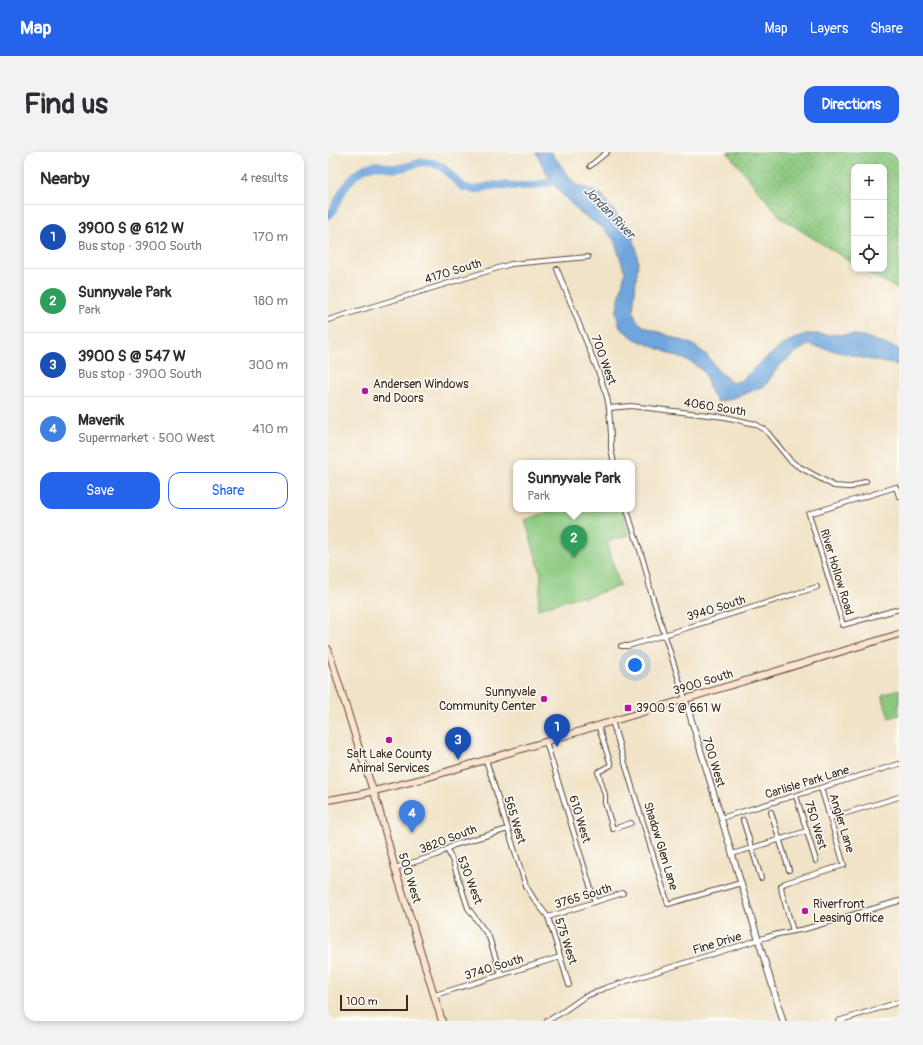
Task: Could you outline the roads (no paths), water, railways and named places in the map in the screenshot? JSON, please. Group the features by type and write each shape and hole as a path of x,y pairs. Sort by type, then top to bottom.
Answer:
{"main road":[{"name":"3900 South","path":"328,800 373,792 426,778 899,634"},
{"name":"500 West","path":"328,649 378,805 442,1021"}],"street":[{"path":"590,166 607,152"},
{"name":"4170 South","path":"328,320 511,264 588,257"},
{"name":"700 West","path":"557,269 598,371 610,408 611,449 613,460"},
{"name":"4060 South","path":"610,408 631,406 725,417 755,424 764,429 796,465 816,477 834,486 847,487 866,481"},
{"name":"River Hollow Road","path":"899,496 896,487 809,514 843,626 899,609"},
{"name":"700 West","path":"628,512 640,548 650,590 685,699 783,1021"},
{"name":"3940 South","path":"620,646 628,646 665,635 817,587"},
{"name":"Shadow Glen Lane","path":"612,721 668,904 741,883"},
{"path":"598,725 610,765 598,772 613,829 631,824"},
{"name":"610 West","path":"546,742 595,902"},
{"name":"565 West","path":"486,760 526,886"},
{"name":"Carlisle Park Lane","path":"721,818 899,764"},
{"name":"Angler Lane","path":"793,931 780,886 784,883 844,865 821,788"},
{"name":"750 West","path":"796,796 816,861"},
{"path":"830,818 899,797"},
{"path":"771,812 789,870"},
{"path":"743,820 761,878"},
{"name":"3820 South","path":"396,868 437,855 460,843 508,829"},
{"path":"732,854 807,830"},
{"name":"530 West","path":"447,849 453,862 466,902 475,918 489,937 501,975"},
{"name":"575 West","path":"526,886 548,917 569,985"},
{"name":"3765 South","path":"548,917 623,893"},
{"name":"Fine Drive","path":"548,1021 584,997 598,990 778,934 812,927 899,901"},
{"name":"3740 South","path":"434,996 560,957"},
{"path":"838,1021 899,1002"}],"water":[{"name":"Jordan River","path":"536,152 552,152 576,185 602,195 632,236 636,247 638,261 633,311 638,322 645,327 692,344 706,354 719,372 729,381 733,383 742,380 754,368 785,343 805,334 855,335 866,337 899,349 899,365 809,345 796,352 778,367 765,386 728,400 718,402 711,393 705,373 693,363 635,339 620,328 616,313 625,272 614,240 603,228 580,213 560,192 548,176"}],"waterway":[{"path":"328,215 332,212 343,190 355,175 365,168 377,165 395,169 422,162 433,163 442,167 463,187 474,190 502,185 533,186 560,180"}],"place":[{"name":"Andersen Windows and Doors","path":"365,391"},
{"name":"Sunnyvale Park","path":"574,558"},
{"name":"Sunnyvale Community Center","path":"544,699"},
{"name":"3900 S @ 661 W","path":"628,708"},
{"name":"Salt Lake County Animal Services","path":"389,740"},
{"name":"3900 S @ 612 W","path":"557,747"},
{"name":"3900 S @ 547 W","path":"458,760"},
{"name":"Maverik","path":"412,833"},
{"name":"Riverfront Leasing Office","path":"805,911"}]}
